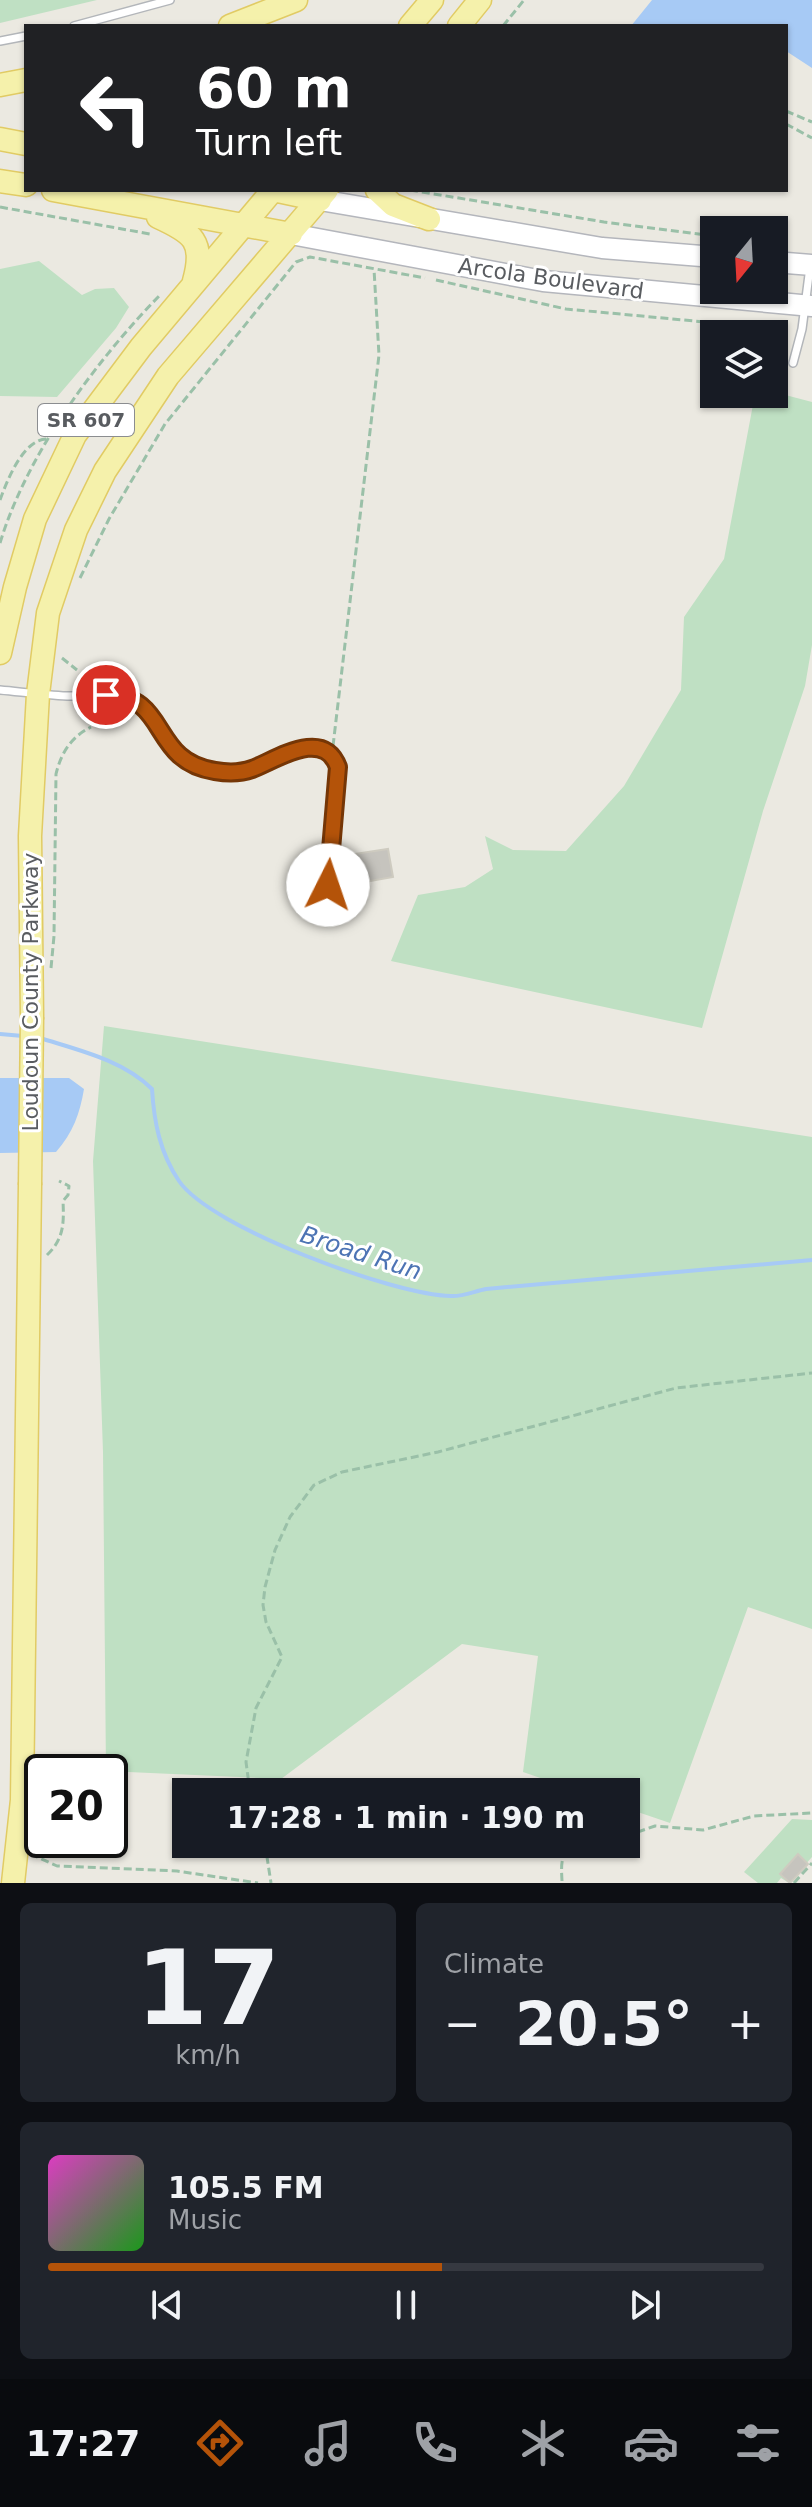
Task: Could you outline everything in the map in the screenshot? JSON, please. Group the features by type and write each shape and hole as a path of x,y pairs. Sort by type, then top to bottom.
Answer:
{"main road":[{"path":"235,24 296,0"},
{"path":"412,24 432,0"},
{"path":"461,24 480,0"},
{"path":"0,85 24,80"},
{"path":"0,139 24,144"},
{"path":"0,181 24,185"},
{"path":"63,192 291,234"},
{"path":"242,225 271,192"},
{"path":"293,192 324,195"},
{"path":"379,192 393,205 429,219"},
{"name":"Arcola Boulevard","path":"324,195 429,219 602,248 700,256"},
{"name":"Loudoun County Parkway","path":"13,1883 22,1800 32,1017 30,836 38,694 48,613 76,530 105,471 168,376 324,195"},
{"path":"127,205 181,227 190,235 199,251 194,281"},
{"name":"SR 607","path":"0,653 12,597 35,519 71,442 194,281 242,225"},
{"name":"Arcola Boulevard","path":"291,234 543,281 809,306"},
{"path":"788,263 811,264"}],"lane":[{"path":"81,24 170,0"},
{"path":"0,41 24,36"},
{"path":"793,363 809,306 811,264"},
{"path":"0,690 130,698 144,705 174,752 193,765 217,772 244,771 302,748 322,751 331,756 338,767 325,916"}],"path":[{"path":"505,24 524,0"},
{"path":"788,112 812,122"},
{"path":"788,125 812,138"},
{"path":"422,192 589,220 700,234"},
{"path":"0,207 158,235"},
{"path":"77,586 109,519 165,424 302,258 435,279 566,309 700,322"},
{"path":"331,756 379,355 374,269"},
{"path":"0,500 12,468 36,442 47,439"},
{"path":"59,650 65,666 77,670"},
{"path":"50,973 54,936 56,774 64,750 91,727"},
{"path":"72,732 76,737"},
{"path":"42,1245 42,1260 59,1242 63,1229 63,1201 68,1195 69,1186 59,1181"},
{"path":"248,1778 246,1762 256,1708 282,1657 266,1622 263,1605 265,1587 275,1550 290,1517 314,1485 342,1472 438,1452 676,1388 812,1373"},
{"path":"640,1831 655,1826 712,1829 764,1815 812,1813"},
{"path":"39,1858 57,1866 177,1871 258,1883"},
{"path":"267,1858 271,1883"},
{"path":"562,1881 563,1858"},
{"path":"794,1883 812,1863"}],"green space":[{"path":"0,0 97,0 0,23"},
{"path":"39,261 82,295 95,289 114,288 129,307 116,328 57,397 0,396 0,269"},
{"path":"788,396 812,402 812,645 805,686 763,811 702,1028 391,961 418,895 465,887 493,869 485,836 513,850 566,851 624,786 681,690 684,617 724,559 752,408 788,408"},
{"path":"104,1026 812,1137 812,1629 748,1607 670,1823 640,1813 640,1778 540,1778 523,1772 538,1656 462,1644 282,1778 128,1772 128,1754 106,1754 103,1452 93,1161"},
{"path":"792,1819 812,1820 812,1857 789,1883 781,1878 777,1883 758,1883 744,1872"}],"water":[{"path":"652,0 812,0 812,68 788,52 788,24 633,24"},
{"path":"0,1078 69,1078 84,1089 75,1122 56,1152 0,1153"}],"building":[{"path":"388,849 393,877 353,884 348,855"},
{"path":"798,1854 808,1864 790,1883 780,1874"}],"waterway":[{"name":"Broad Run","path":"0,1034 23,1036"},
{"name":"Broad Run","path":"40,1038 114,1063 152,1089 156,1125 167,1159 179,1181 198,1199 227,1219 264,1238 348,1272 389,1284 424,1293 455,1296 486,1289 812,1260"}],"route":[{"path":"106,695 123,696 144,705 174,752 204,769 244,771 302,748 315,749 331,756 338,767 328,885"}]}
